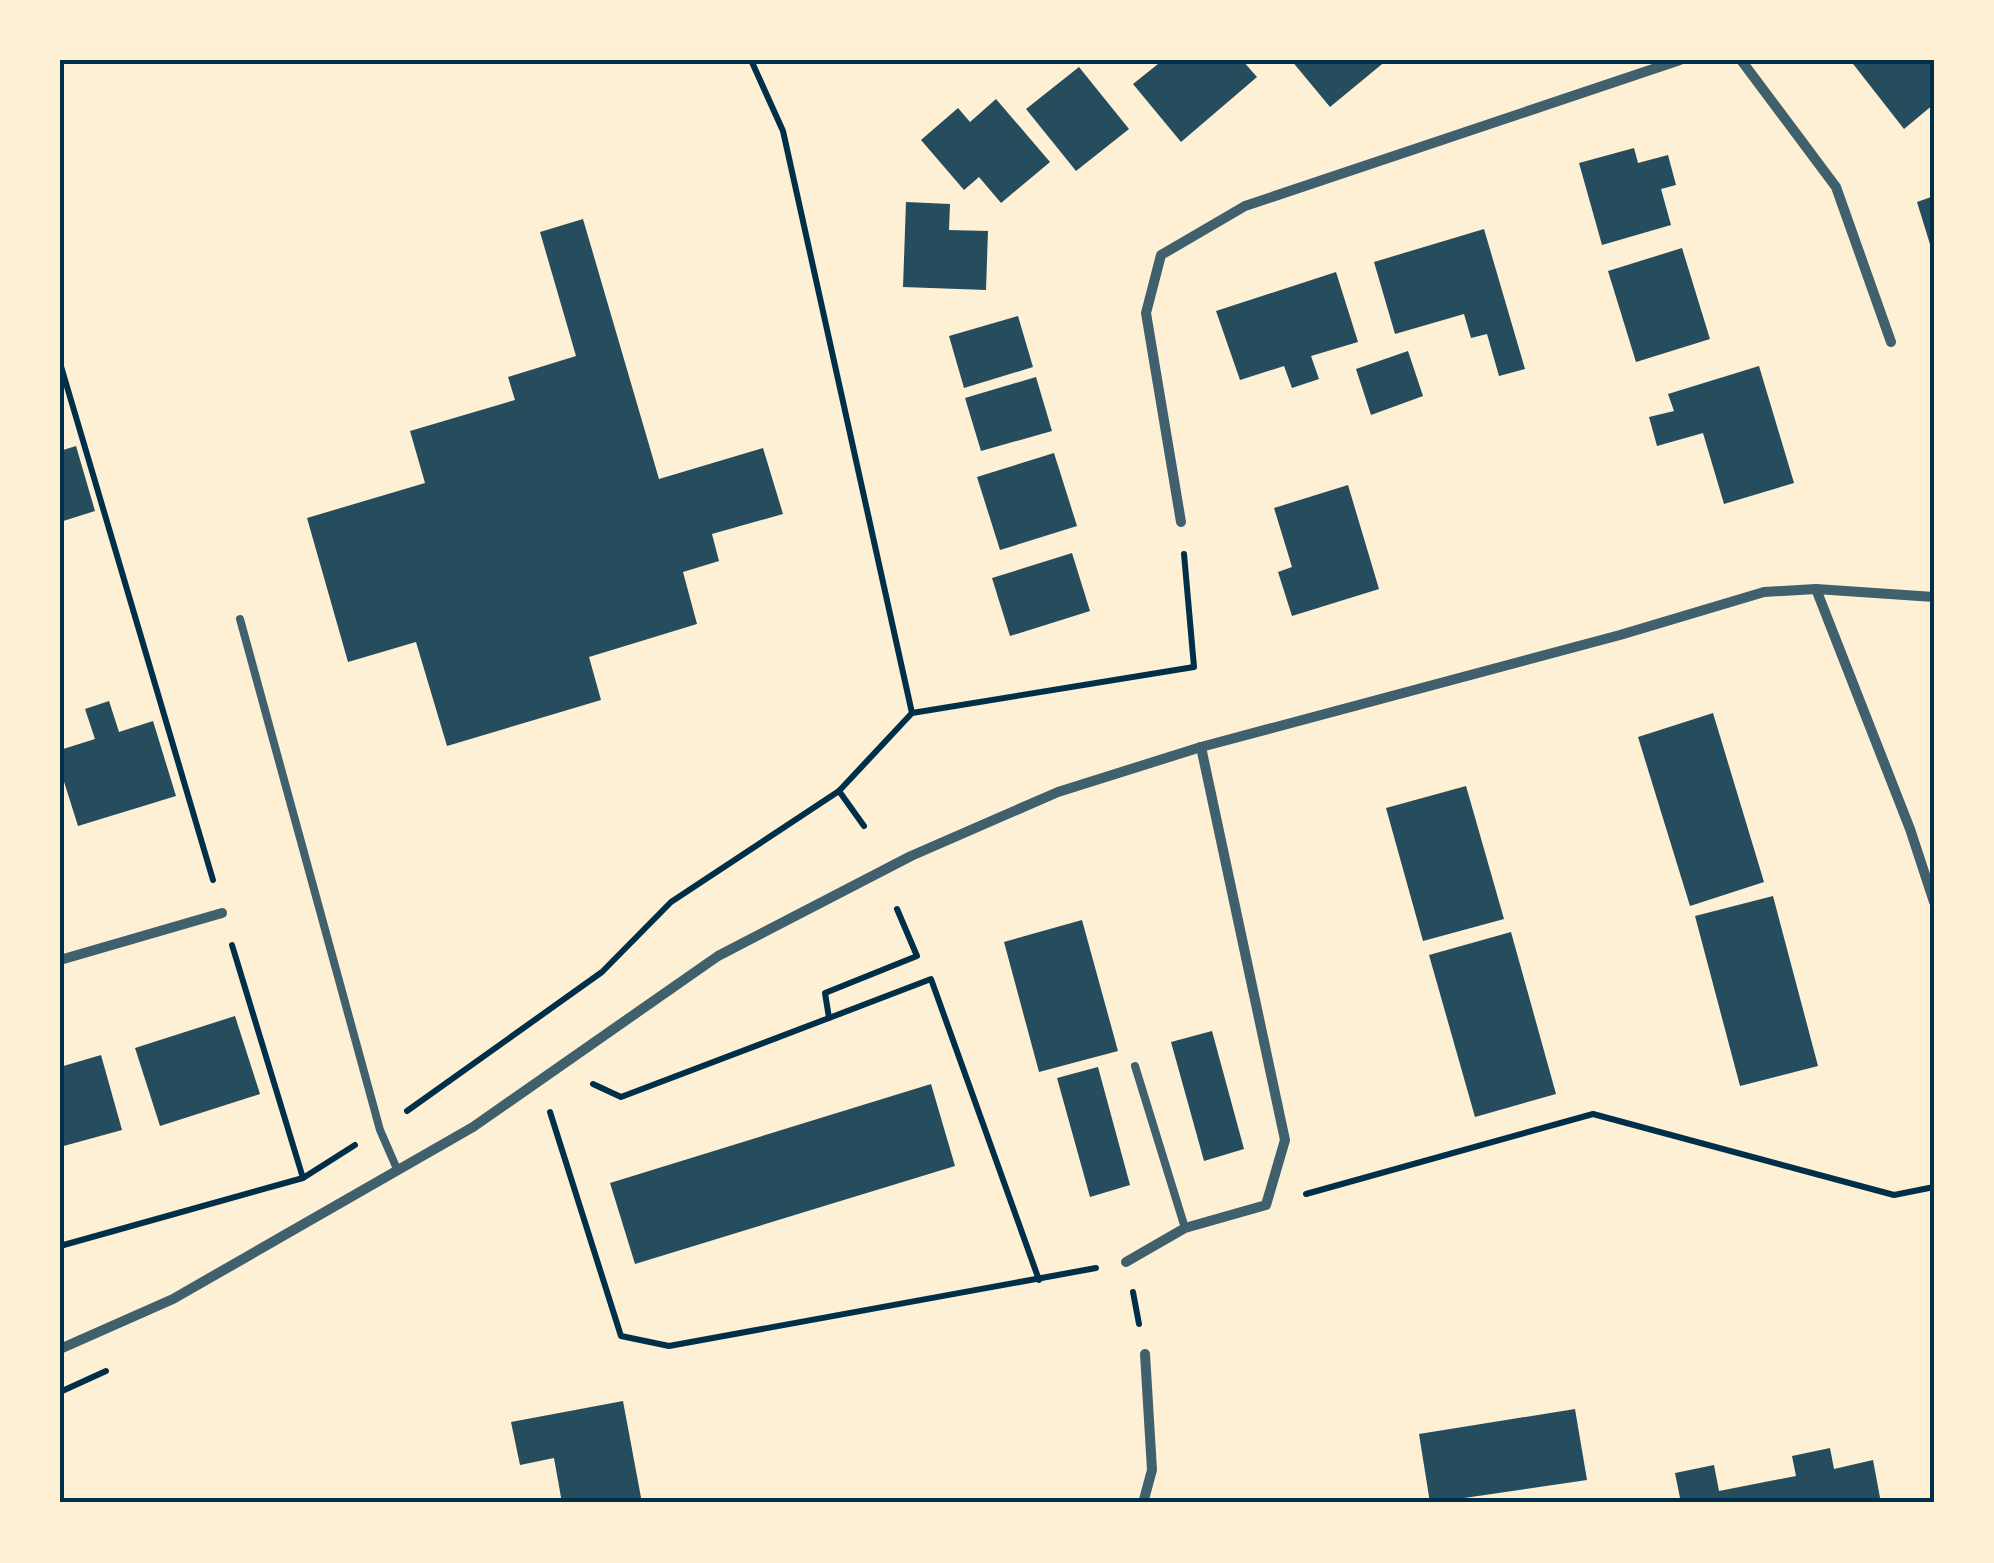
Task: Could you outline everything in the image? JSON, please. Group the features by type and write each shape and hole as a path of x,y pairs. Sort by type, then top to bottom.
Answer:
{"street":[{"path":"1182,522 1146,312 1161,256 1245,206 1680,60"},
{"path":"1741,60 1836,188 1891,342"},
{"path":"1816,589 1910,829 1934,902"},
{"path":"60,1349 173,1298 473,1126 718,956 978,824 1058,792 1201,748 1764,592 1816,589 1934,597"},
{"path":"1126,1262 1186,1228 1266,1205 1285,1140 1201,748"},
{"path":"60,960 222,913"},
{"path":"1143,1503 1152,1470 1145,1354"}],"lane":[{"path":"240,620 380,1130 397,1170"},
{"path":"1136,1066 1186,1228"}],"path":[{"path":"751,60 783,131 912,713"},
{"path":"60,363 303,1178"},
{"path":"60,1246 303,1178 380,1130 602,972 671,902 839,791 912,713 1194,667 1182,522"},
{"path":"839,791 864,826"},
{"path":"829,1018 824,994 918,956 897,910"},
{"path":"576,1089 591,1083 621,1097 930,979 1039,1280"},
{"path":"547,1101 621,1336 669,1346 1126,1262 1145,1354"},
{"path":"1266,1205 1593,1114 1894,1195 1934,1186"}],"building":[{"path":"1163,60 1242,60 1257,77 1181,142 1133,84"},
{"path":"1291,60 1387,60 1330,107"},
{"path":"1850,60 1934,60 1934,104 1904,129"},
{"path":"1079,67 1129,129 1076,171 1026,109"},
{"path":"996,99 1050,162 1001,203 979,177 964,190 921,140 958,108 970,122"},
{"path":"1634,148 1638,163 1668,155 1676,185 1661,189 1671,225 1602,245 1579,163"},
{"path":"1934,196 1934,254 1933,254 1917,202"},
{"path":"906,202 950,204 949,230 988,231 986,290 903,287"},
{"path":"583,219 659,479 763,448 783,514 712,534 719,561 683,572 697,624 589,657 601,700 447,746 416,642 348,662 307,518 425,483 410,431 515,400 508,377 576,356 540,232"},
{"path":"1484,229 1525,369 1499,376 1487,334 1471,338 1464,314 1395,334 1374,262"},
{"path":"1682,248 1710,339 1636,362 1608,271"},
{"path":"1336,272 1358,342 1311,356 1319,379 1292,388 1284,366 1240,380 1216,311"},
{"path":"1018,316 1033,367 964,388 949,336"},
{"path":"1408,351 1423,396 1371,415 1356,369"},
{"path":"1759,366 1794,483 1724,504 1703,433 1657,446 1649,417 1674,411 1668,394"},
{"path":"1036,377 1052,431 981,451 965,398"},
{"path":"76,446 95,511 60,522 60,451"},
{"path":"1054,453 1077,526 1000,550 977,477"},
{"path":"1348,485 1379,589 1292,616 1278,572 1292,567 1274,508"},
{"path":"1072,553 1090,611 1010,636 992,578"},
{"path":"109,701 119,732 153,721 176,796 78,826 60,769 60,750 95,739 85,709"},
{"path":"1713,713 1764,882 1690,906 1638,737"},
{"path":"1466,786 1504,919 1423,941 1386,808"},
{"path":"1773,896 1818,1066 1740,1086 1695,916"},
{"path":"1082,920 1118,1051 1039,1072 1004,942"},
{"path":"1511,932 1556,1094 1475,1117 1429,955"},
{"path":"235,1016 260,1094 160,1126 135,1048"},
{"path":"1212,1031 1244,1149 1204,1161 1171,1042"},
{"path":"101,1055 122,1130 60,1147 60,1067"},
{"path":"1098,1067 1130,1185 1090,1197 1057,1078"},
{"path":"931,1084 955,1166 635,1264 610,1183"},
{"path":"623,1401 642,1503 562,1503 554,1458 520,1465 511,1422"},
{"path":"1575,1409 1587,1480 1430,1503 1419,1434"},
{"path":"1830,1448 1834,1469 1873,1460 1881,1503 1665,1503 1680,1498 1675,1473 1714,1465 1719,1491 1796,1476 1792,1456"}]}
